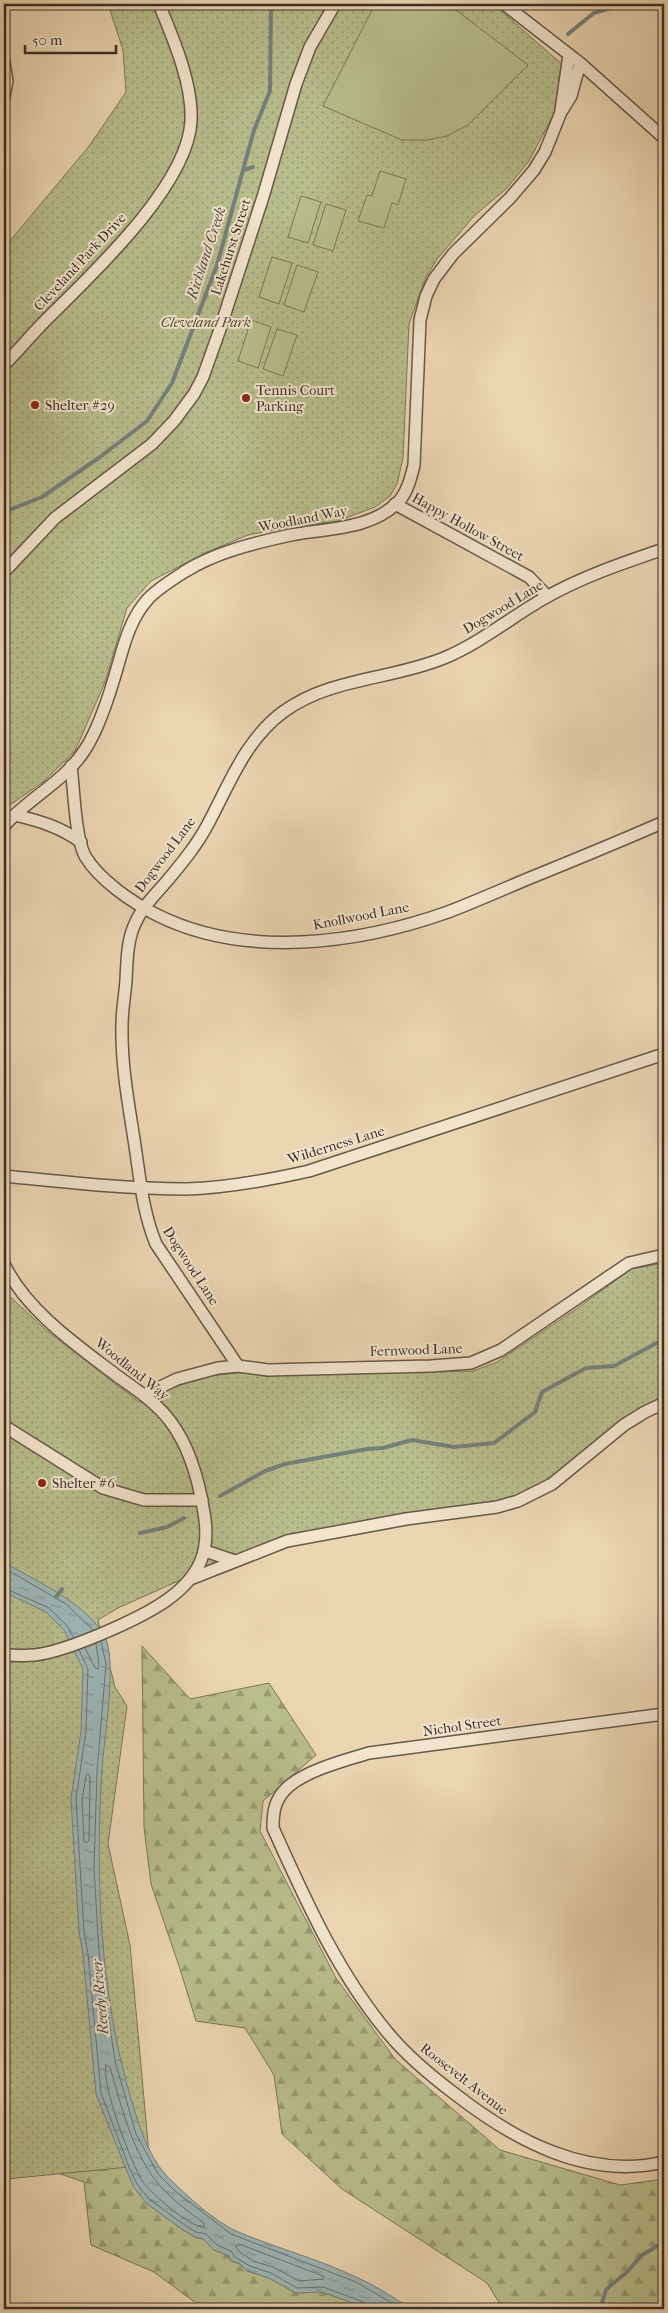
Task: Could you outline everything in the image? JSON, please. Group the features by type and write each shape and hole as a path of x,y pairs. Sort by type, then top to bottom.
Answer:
{"street":[{"name":"Cleveland Park Drive","path":"6,363 116,249 163,189 183,153 190,128 190,95 170,30 159,4"},
{"name":"Lakehurst Street","path":"4,572 55,518 152,444 174,421 194,394 203,377 219,332 263,198 296,84 310,47 335,4"},
{"path":"504,4 580,63 664,138"},
{"name":"Woodland Way","path":"561,112 568,55"},
{"path":"4,62 7,81 4,97"},
{"name":"Woodland Way","path":"4,826 71,766 86,747 103,713 128,632 147,600 157,591 185,571 230,551 292,535 340,529 380,515 396,504 406,490 414,465 420,320 426,296 434,279 453,254 510,198 534,170 545,152 561,112 571,96 580,63"},
{"name":"Happy Hollow Street","path":"396,504 529,577 547,596"},
{"name":"Dogwood Lane","path":"238,1366 156,1244 149,1228 141,1188 127,1090 122,1025 131,935 144,908 199,841 236,769 249,748 263,730 285,710 299,701 332,687 355,680 400,671 443,658 461,650 547,596 600,572 664,549"},
{"name":"Knollwood Lane","path":"71,766 80,842 85,856 108,882 144,908 177,925 226,938 262,942 316,942 405,924 448,912 664,822"},
{"name":"Knollwood Lane","path":"15,815 41,821 62,829 80,842"},
{"name":"Wilderness Lane","path":"4,1176 141,1188 219,1186 310,1171 664,1054"},
{"name":"Fernwood Lane","path":"144,1395 177,1379 218,1368 238,1366 268,1370 431,1366 471,1363 486,1358 515,1341 629,1263 664,1255"},
{"name":"Woodland Way","path":"4,1264 12,1280 40,1312 94,1358 144,1395 171,1422 196,1474 202,1500 206,1536 205,1551 200,1565 192,1578 163,1603 108,1630 62,1648 34,1655 4,1655"},
{"path":"192,1578 287,1541 406,1519 497,1508 518,1501 552,1484 624,1425 664,1403"},
{"path":"4,1426 102,1488 144,1500 202,1500"},
{"path":"205,1551 235,1561"},
{"name":"Nichol Street","path":"277,1801 284,1791 304,1778 347,1759 369,1753 664,1714"},
{"name":"Roosevelt Avenue","path":"277,1801 273,1814 273,1828 312,1913 352,1983 388,2034 404,2050 470,2106 510,2133 540,2148 578,2160 616,2166 647,2166 664,2162"}],"green space":[{"name":"Cleveland Park","path":"108,4 493,4 564,66 558,106 529,161 506,189 475,215 437,259 426,277 409,324 403,458 397,484 390,496 375,507 338,521 248,535 207,552 151,581 127,608 105,682 75,751 43,782 4,809 4,248 90,145 126,92 123,50"},
{"path":"375,4 448,4 528,65 468,125 447,136 427,140 402,140 323,106"},
{"path":"380,171 406,179 398,205 392,203 384,228 358,221 367,195 372,196"},
{"path":"301,196 321,202 308,243 288,237"},
{"path":"326,204 346,210 333,251 313,245"},
{"path":"272,257 292,263 279,304 259,297"},
{"path":"297,265 318,272 304,312 284,305"},
{"path":"251,320 271,327 258,368 238,361"},
{"path":"277,329 297,335 283,376 263,369"},
{"path":"664,1263 664,1399 544,1483 505,1502 449,1510 223,1561 118,1608 98,1620 115,1687 127,1706 108,1844 130,1945 150,2165 6,2179 4,2166 4,1291 46,1330 139,1402 171,1388 210,1376 237,1373 306,1375 473,1371 497,1362 578,1308 631,1269"},
{"path":"142,1646 190,1699 269,1683 316,1755 263,1801 260,1831 336,1978 395,2059 500,2150 620,2185 664,2179 664,2309 503,2309 487,2283 342,2189 282,2134 274,2075 245,2028 196,2021 151,1884 144,1827"},
{"path":"81,2057 146,2203 183,2230 203,2239 214,2250 229,2256 231,2261 240,2264 247,2271 269,2278 296,2293 322,2292 369,2309 204,2309 154,2272 91,2245 84,2182 37,2166"}],"water":[{"name":"Reedy River","path":"4,1562 72,1602 95,1623 104,1635 108,1646 110,1679 102,1769 99,1852 102,1936 112,2018 121,2059 137,2119 153,2157 165,2174 180,2189 208,2213 227,2226 251,2237 343,2271 372,2285 412,2309 369,2309 322,2292 296,2293 269,2278 247,2271 240,2264 231,2261 229,2256 214,2250 203,2239 183,2230 146,2203 133,2186 96,2094 83,1954 79,1932 71,1799 81,1731 83,1669 64,1630 46,1612 4,1592"}],"waterway":[{"name":"Richland Creek","path":"4,512 42,497 100,457 147,421 172,383 217,265 254,130 270,91 271,4"},
{"path":"568,34 594,13 618,4"},
{"path":"244,170 253,167"},
{"path":"220,1496 265,1471 285,1464 367,1449 383,1448 412,1440 454,1447 494,1443 535,1412 542,1392 586,1368 614,1366 664,1339"},
{"path":"140,1533 167,1527 184,1518"},
{"path":"56,1597 62,1589"},
{"path":"600,2309 606,2290 626,2273 642,2255 659,2245"}],"place":[{"name":"Tennis Court Parking","path":"246,398"},
{"name":"Shelter #29","path":"35,405"},
{"name":"Shelter #6","path":"42,1483"}]}
